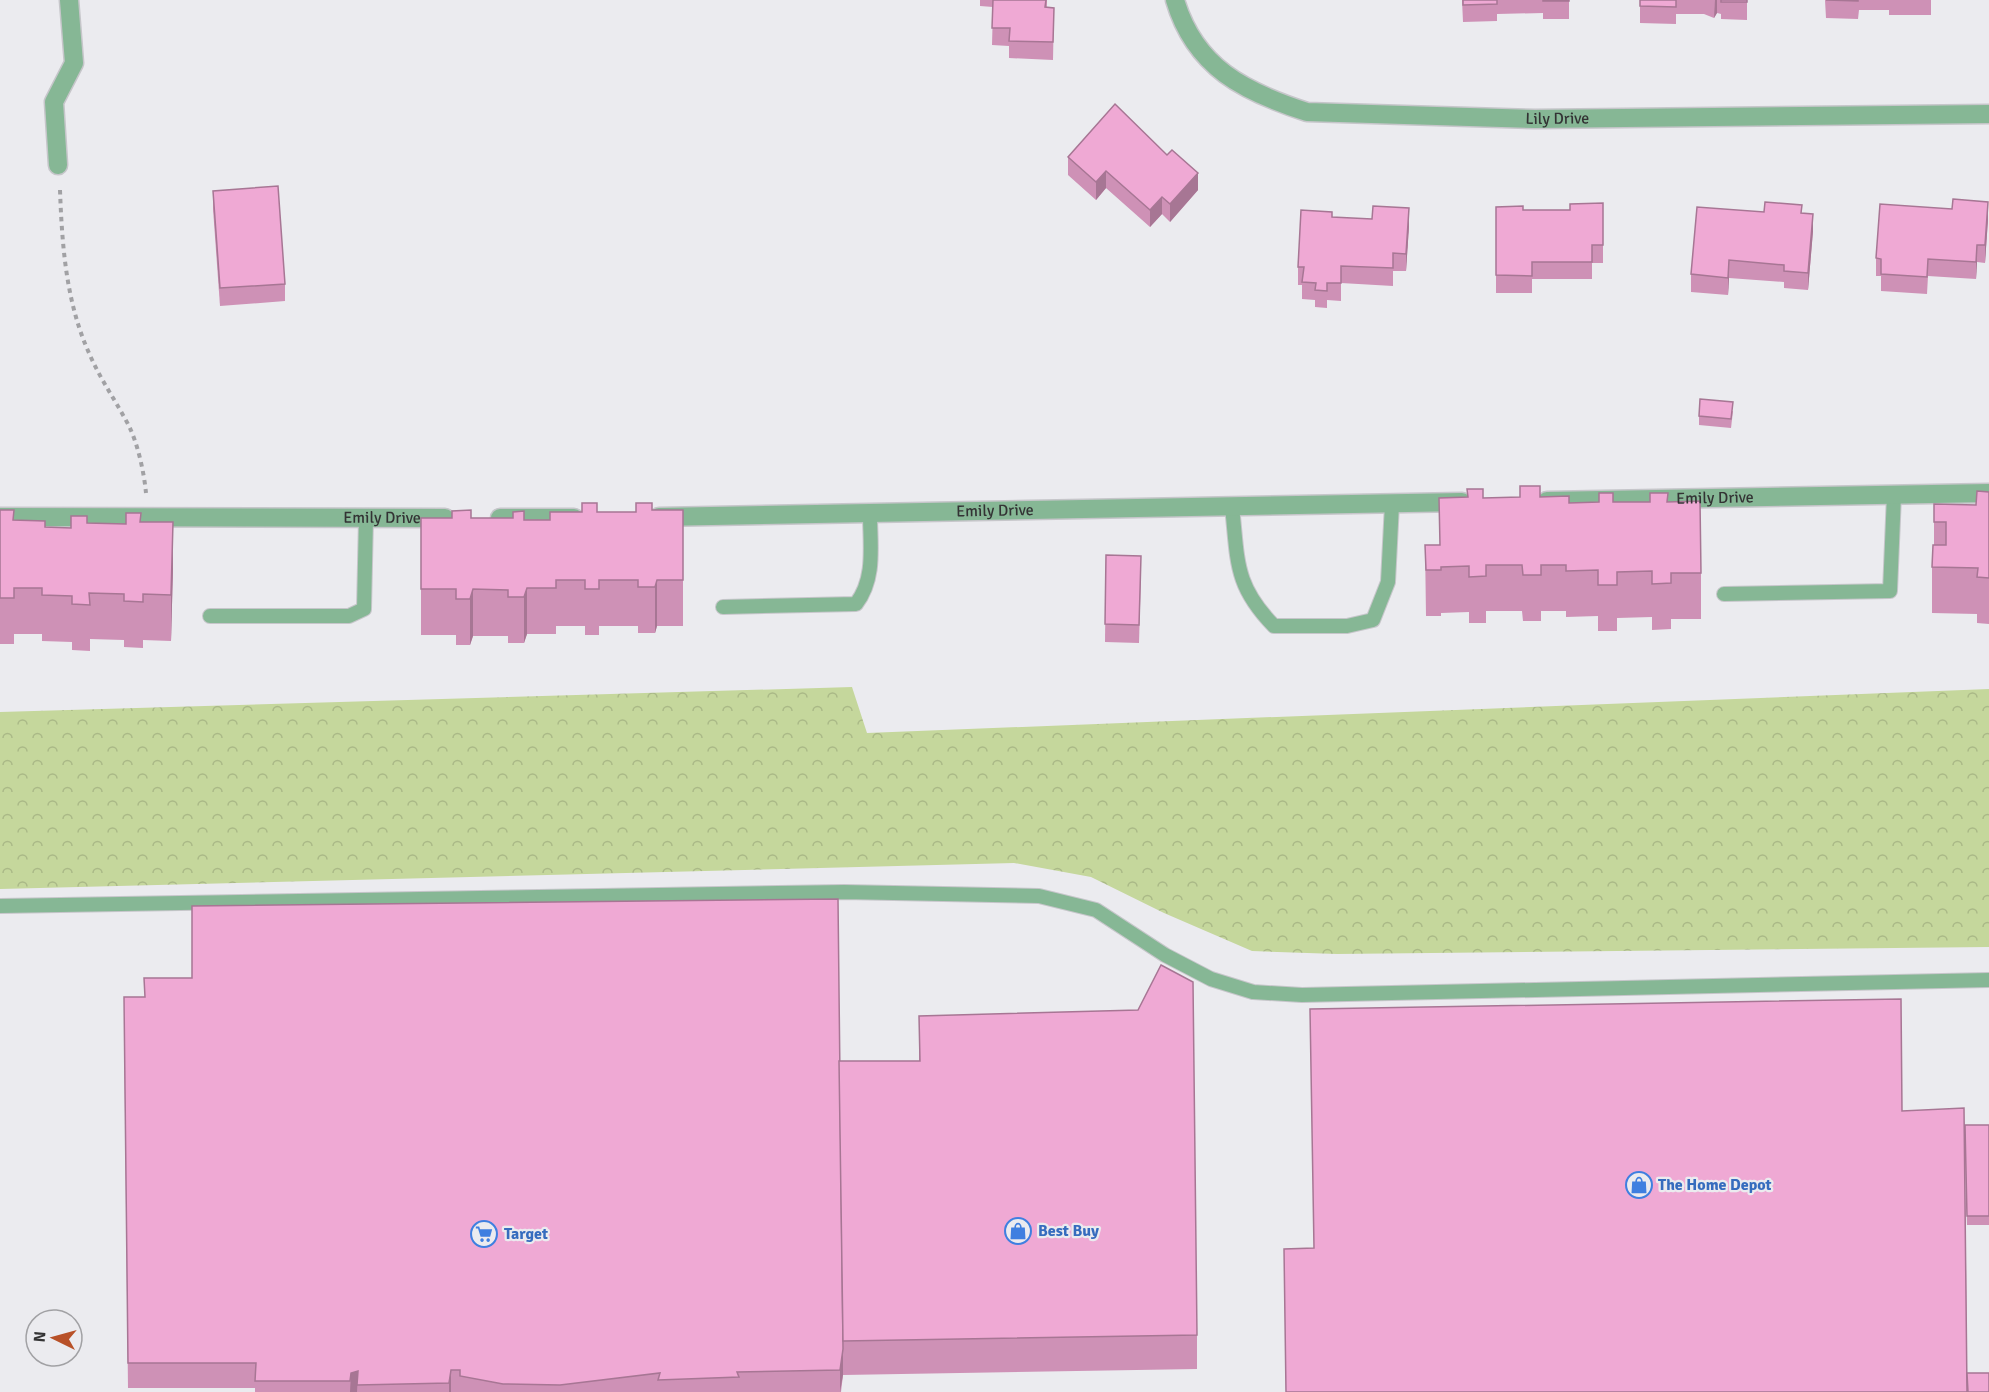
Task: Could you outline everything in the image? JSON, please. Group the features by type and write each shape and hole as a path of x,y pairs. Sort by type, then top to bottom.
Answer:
{"street":[{"path":"58,165 54,102 74,63 69,0"},
{"name":"Lily Drive","path":"1174,0 1200,52 1236,84 1273,101 1308,112 1535,119 1989,114"},
{"name":"Emily Drive","path":"1524,501 1989,493"},
{"name":"Emily Drive","path":"640,518 1476,502"},
{"name":"Emily Drive","path":"0,517 462,518"},
{"path":"486,518 593,518"}],"lane":[{"path":"1724,594 1890,591 1894,495"},
{"path":"1232,507 1239,574 1253,604 1274,626 1347,626 1373,620 1388,582 1392,504"},
{"path":"723,607 856,604 866,591 871,568 870,514"},
{"path":"210,616 349,616 364,609 366,518"},
{"path":"0,906 844,892 1039,896 1096,910 1165,955 1211,979 1253,992 1302,995 1989,980"}],"path":[{"path":"58,165 63,249 70,299 88,351 106,390 130,427 145,481 148,517"}],"green space":[{"path":"852,687 867,733 1989,689 1989,947 1337,954 1252,951 1164,913 1091,877 1014,863 0,889 0,712"}],"building":[{"path":"993,0 1046,0 1045,7 1054,8 1053,42 1009,41 1010,28 992,28"},
{"path":"1463,0 1497,0 1497,4 1463,5"},
{"path":"1569,0 1569,1 1543,1"},
{"path":"1640,0 1676,0 1676,7 1640,6"},
{"path":"1721,0 1747,0 1747,2 1721,2"},
{"path":"1115,104 1167,155 1172,150 1198,173 1170,204 1162,197 1150,210 1106,171 1096,182 1068,157"},
{"path":"278,186 285,284 220,288 213,191"},
{"path":"1953,199 1988,202 1985,245 1977,245 1976,262 1928,259 1927,277 1881,274 1881,259 1876,258 1880,204 1952,209"},
{"path":"1765,202 1802,205 1801,213 1813,214 1808,273 1784,271 1784,265 1729,260 1728,278 1691,274 1697,207 1764,212"},
{"path":"1603,203 1603,245 1592,245 1592,262 1532,262 1532,276 1496,275 1496,207 1523,206 1523,210 1570,210 1570,204"},
{"path":"1373,206 1409,208 1406,254 1393,253 1393,268 1341,266 1341,283 1327,283 1327,291 1315,290 1316,283 1302,282 1304,267 1298,267 1301,210 1332,212 1332,217 1372,219"},
{"path":"1700,399 1733,402 1731,419 1699,416"},
{"path":"1520,486 1540,486 1540,497 1569,496 1569,503 1599,502 1599,493 1613,493 1613,502 1650,502 1650,493 1668,493 1667,502 1700,501 1701,573 1671,573 1671,583 1652,584 1652,571 1617,572 1617,585 1598,585 1598,570 1566,571 1566,565 1541,565 1541,575 1523,575 1522,565 1486,565 1486,576 1469,577 1469,566 1426,570 1425,545 1440,545 1439,498 1468,497 1467,489 1483,489 1483,498 1520,497"},
{"path":"1977,491 1989,492 1989,578 1977,577 1978,568 1932,567 1933,545 1946,545 1946,522 1934,522 1934,504 1976,505"},
{"path":"582,503 597,503 597,512 636,512 636,503 652,503 652,510 683,510 683,580 657,580 655,587 638,587 638,580 599,580 599,589 585,589 585,580 556,580 556,588 527,588 524,597 508,597 508,590 473,589 470,599 456,599 456,589 421,589 421,518 452,518 452,511 471,510 471,518 513,518 513,512 524,511 524,520 550,520 550,512 582,512"},
{"path":"0,510 14,510 13,520 45,521 45,527 71,528 71,516 87,516 87,523 126,524 126,513 141,513 140,522 173,522 171,595 143,594 143,602 124,601 124,594 89,593 90,605 72,604 72,596 42,595 42,588 14,588 14,598 0,598"},
{"path":"1106,555 1141,556 1139,625 1105,624"},
{"name":"Target","path":"838,899 843,1349 840,1370 737,1372 739,1377 658,1380 660,1373 560,1385 503,1384 460,1376 460,1370 451,1370 449,1383 357,1385 358,1371 351,1373 350,1381 255,1381 256,1363 128,1363 124,997 145,997 144,978 192,978 192,906"},
{"name":"Best Buy","path":"1161,965 1193,982 1197,1335 843,1341 839,1061 920,1061 919,1016 1138,1010"},
{"name":"The Home Depot","path":"1901,999 1902,1111 1964,1108 1967,1392 1286,1392 1284,1249 1314,1248 1310,1009"},
{"path":"1965,1125 1989,1125 1989,1216 1967,1216"},
{"path":"1967,1373 1989,1373 1989,1392 1968,1392"}],"place":[{"name":"The Home Depot","path":"1639,1185"},
{"name":"Best Buy","path":"1018,1231"},
{"name":"Target","path":"484,1234"}]}
